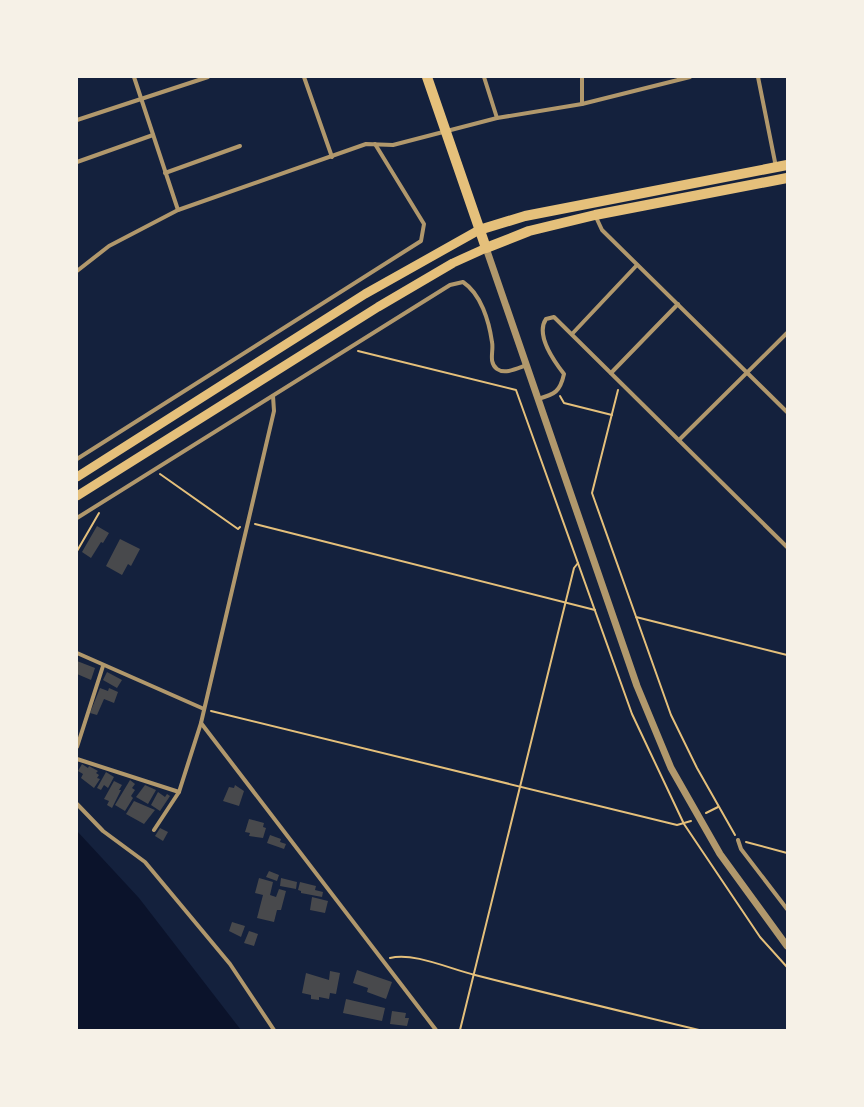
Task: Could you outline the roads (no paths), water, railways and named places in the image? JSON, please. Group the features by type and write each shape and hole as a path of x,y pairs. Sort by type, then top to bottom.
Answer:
{"highway":[{"path":"427,77 486,248 529,231 594,215 787,178"},
{"path":"479,230 525,216 787,165"}],"main road":[{"path":"77,477 365,294 479,230"},
{"path":"77,496 378,307 453,263 486,248"}],"street":[{"path":"134,77 178,210"},
{"path":"77,120 208,77"},
{"path":"304,77 332,158"},
{"path":"484,77 497,118"},
{"path":"582,77 582,104"},
{"path":"77,270 109,246 178,210 332,158 366,144 393,145 497,118 582,104 688,77"},
{"path":"758,77 776,167"},
{"path":"77,162 153,135"},
{"path":"77,459 421,241 424,224 375,144"},
{"path":"166,173 240,146"},
{"path":"594,215 602,230 787,412"},
{"path":"486,248 637,686 671,768 720,854 787,946"},
{"path":"572,334 637,264"},
{"path":"77,518 450,285 463,282 472,288 487,319 493,344 492,361 497,369 506,372 526,365"},
{"path":"611,373 678,304"},
{"path":"538,398 557,392 562,384 564,374 549,354 542,329 543,323 546,319 554,317 787,547"},
{"path":"679,440 748,373 787,332"},
{"path":"154,830 179,792 201,723 274,411 273,396"},
{"path":"77,653 103,666 204,709"},
{"path":"77,747 103,666"},
{"path":"201,723 436,1030"},
{"path":"77,759 179,792"},
{"path":"77,804 103,831 145,862 230,964 274,1030"},
{"path":"738,840 741,849 787,909"}],"water":[{"path":"77,831 139,898 241,1030 77,1030"}]}
